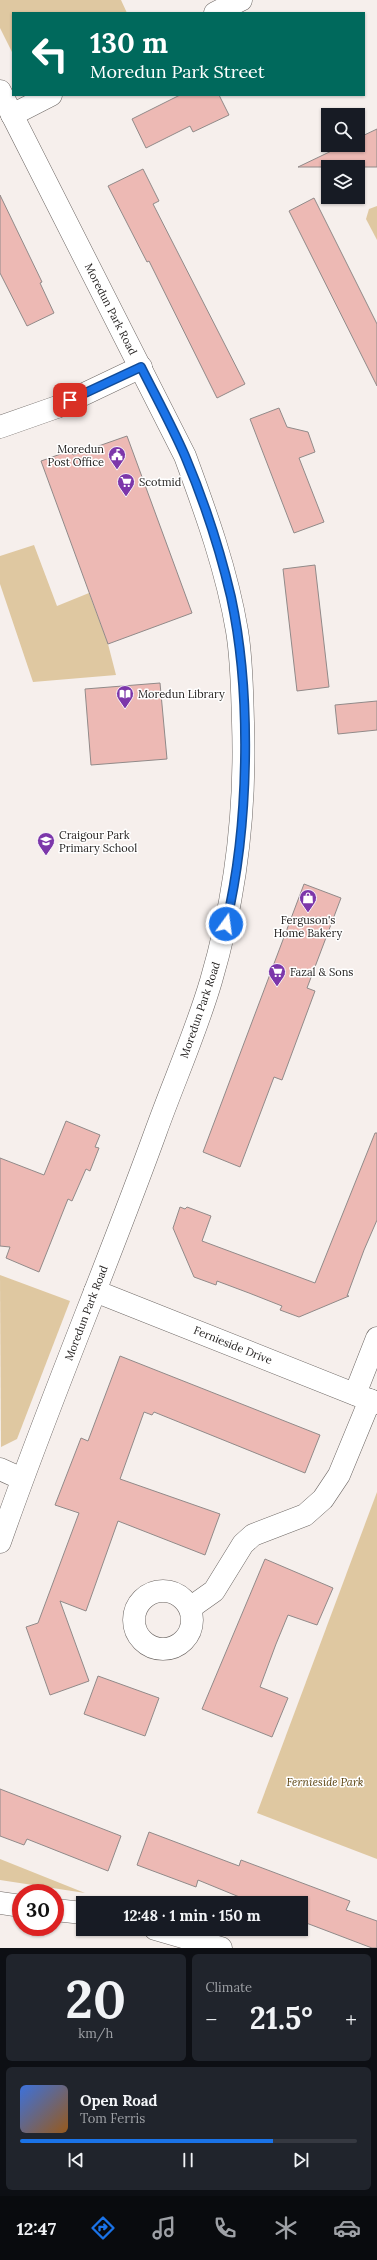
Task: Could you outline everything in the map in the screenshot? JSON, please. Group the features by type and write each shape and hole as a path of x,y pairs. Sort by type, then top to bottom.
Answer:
{"street":[{"path":"217,12 241,0"},
{"name":"Moredun Park Road","path":"0,91 185,456 207,514 230,596 242,680 244,792 231,904 210,985 95,1291 22,1479 0,1542"},
{"path":"12,115 49,96"},
{"path":"0,427 57,407 141,367"},
{"name":"Fernieside Drive","path":"95,1291 367,1399"},
{"path":"190,1608 214,1591 243,1544 253,1535 305,1515 323,1500 339,1475 367,1399 377,1338"},
{"path":"0,1469 22,1479"},
{"path":"0,1903 12,1905"},
{"path":"64,1911 76,1912"},
{"path":"179,1936 221,1948"}],"green space":[{"path":"0,0 121,0 127,12 12,12 12,52 0,28"},
{"path":"377,206 377,240 366,219 369,209"},
{"path":"34,545 57,606 89,593 108,644 116,675 33,682 0,584 0,556"},
{"path":"0,1275 70,1301 17,1439 1,1447"},
{"name":"Fernieside Park","path":"377,1492 377,1859 257,1813"},
{"path":"0,1859 62,1884 26,1884 0,1880"},
{"path":"64,1885 85,1893 64,1890"}],"building":[{"path":"178,96 220,96 229,115 193,132 190,126 146,148 132,119"},
{"path":"377,129 377,167 365,167 365,160 321,160 321,167 298,167 329,152 365,152 365,135"},
{"path":"143,169 159,201 153,204 245,384 217,398 149,261 147,262 108,186"},
{"path":"0,195 42,282 40,283 54,313 27,326 0,273"},
{"path":"314,198 377,324 377,386 289,211"},
{"path":"279,408 287,427 308,432 315,452 299,458 324,522 294,533 250,419"},
{"path":"127,436 192,613 108,644 41,461 72,450 73,455"},
{"path":"315,565 329,687 297,691 283,569"},
{"name":"Moredun Library","path":"160,683 167,759 91,765 85,689"},
{"path":"377,701 377,730 338,734 335,705"},
{"path":"304,884 341,898 307,988 315,991 282,1080 274,1077 240,1167 203,1152"},
{"path":"66,1121 100,1135 95,1147 99,1148 90,1171 86,1169 72,1201 68,1199 39,1272 6,1258 10,1247 0,1246 0,1158 44,1175"},
{"path":"375,1133 377,1133 377,1220 347,1296 349,1296 299,1317 280,1310 282,1306 249,1293 217,1281 216,1285 194,1277 173,1228 180,1207 185,1209 187,1207 211,1216 202,1241 315,1283"},
{"path":"120,1356 320,1435 305,1473 154,1412 152,1415 144,1412 120,1479 220,1514 205,1555 118,1521 86,1611 60,1601 89,1681 50,1695 26,1627 38,1623 79,1513 55,1505 81,1438 88,1441"},
{"path":"265,1559 333,1588 317,1625 288,1615 276,1644 260,1687 288,1698 272,1737 202,1709"},
{"path":"98,1676 159,1698 145,1736 84,1714"},
{"path":"0,1789 121,1836 108,1871 27,1839 24,1845 0,1836"},
{"path":"149,1832 239,1866 241,1860 350,1901 346,1910 377,1921 377,1948 372,1948 308,1924 308,1896 237,1896 198,1880 196,1887 137,1865"}],"place":[{"name":"Moredun Post Office","path":"117,470"},
{"name":"Scotmid","path":"126,497"},
{"name":"Moredun Library","path":"125,709"},
{"name":"Craigour Park Primary School","path":"46,856"},
{"name":"Ferguson's Home Bakery","path":"308,913"},
{"name":"Fazal & Sons","path":"277,987"}],"route":[{"path":"70,400 141,367 185,456 207,514 230,596 237,633 242,680 244,792 238,859 231,904 226,924"}]}
